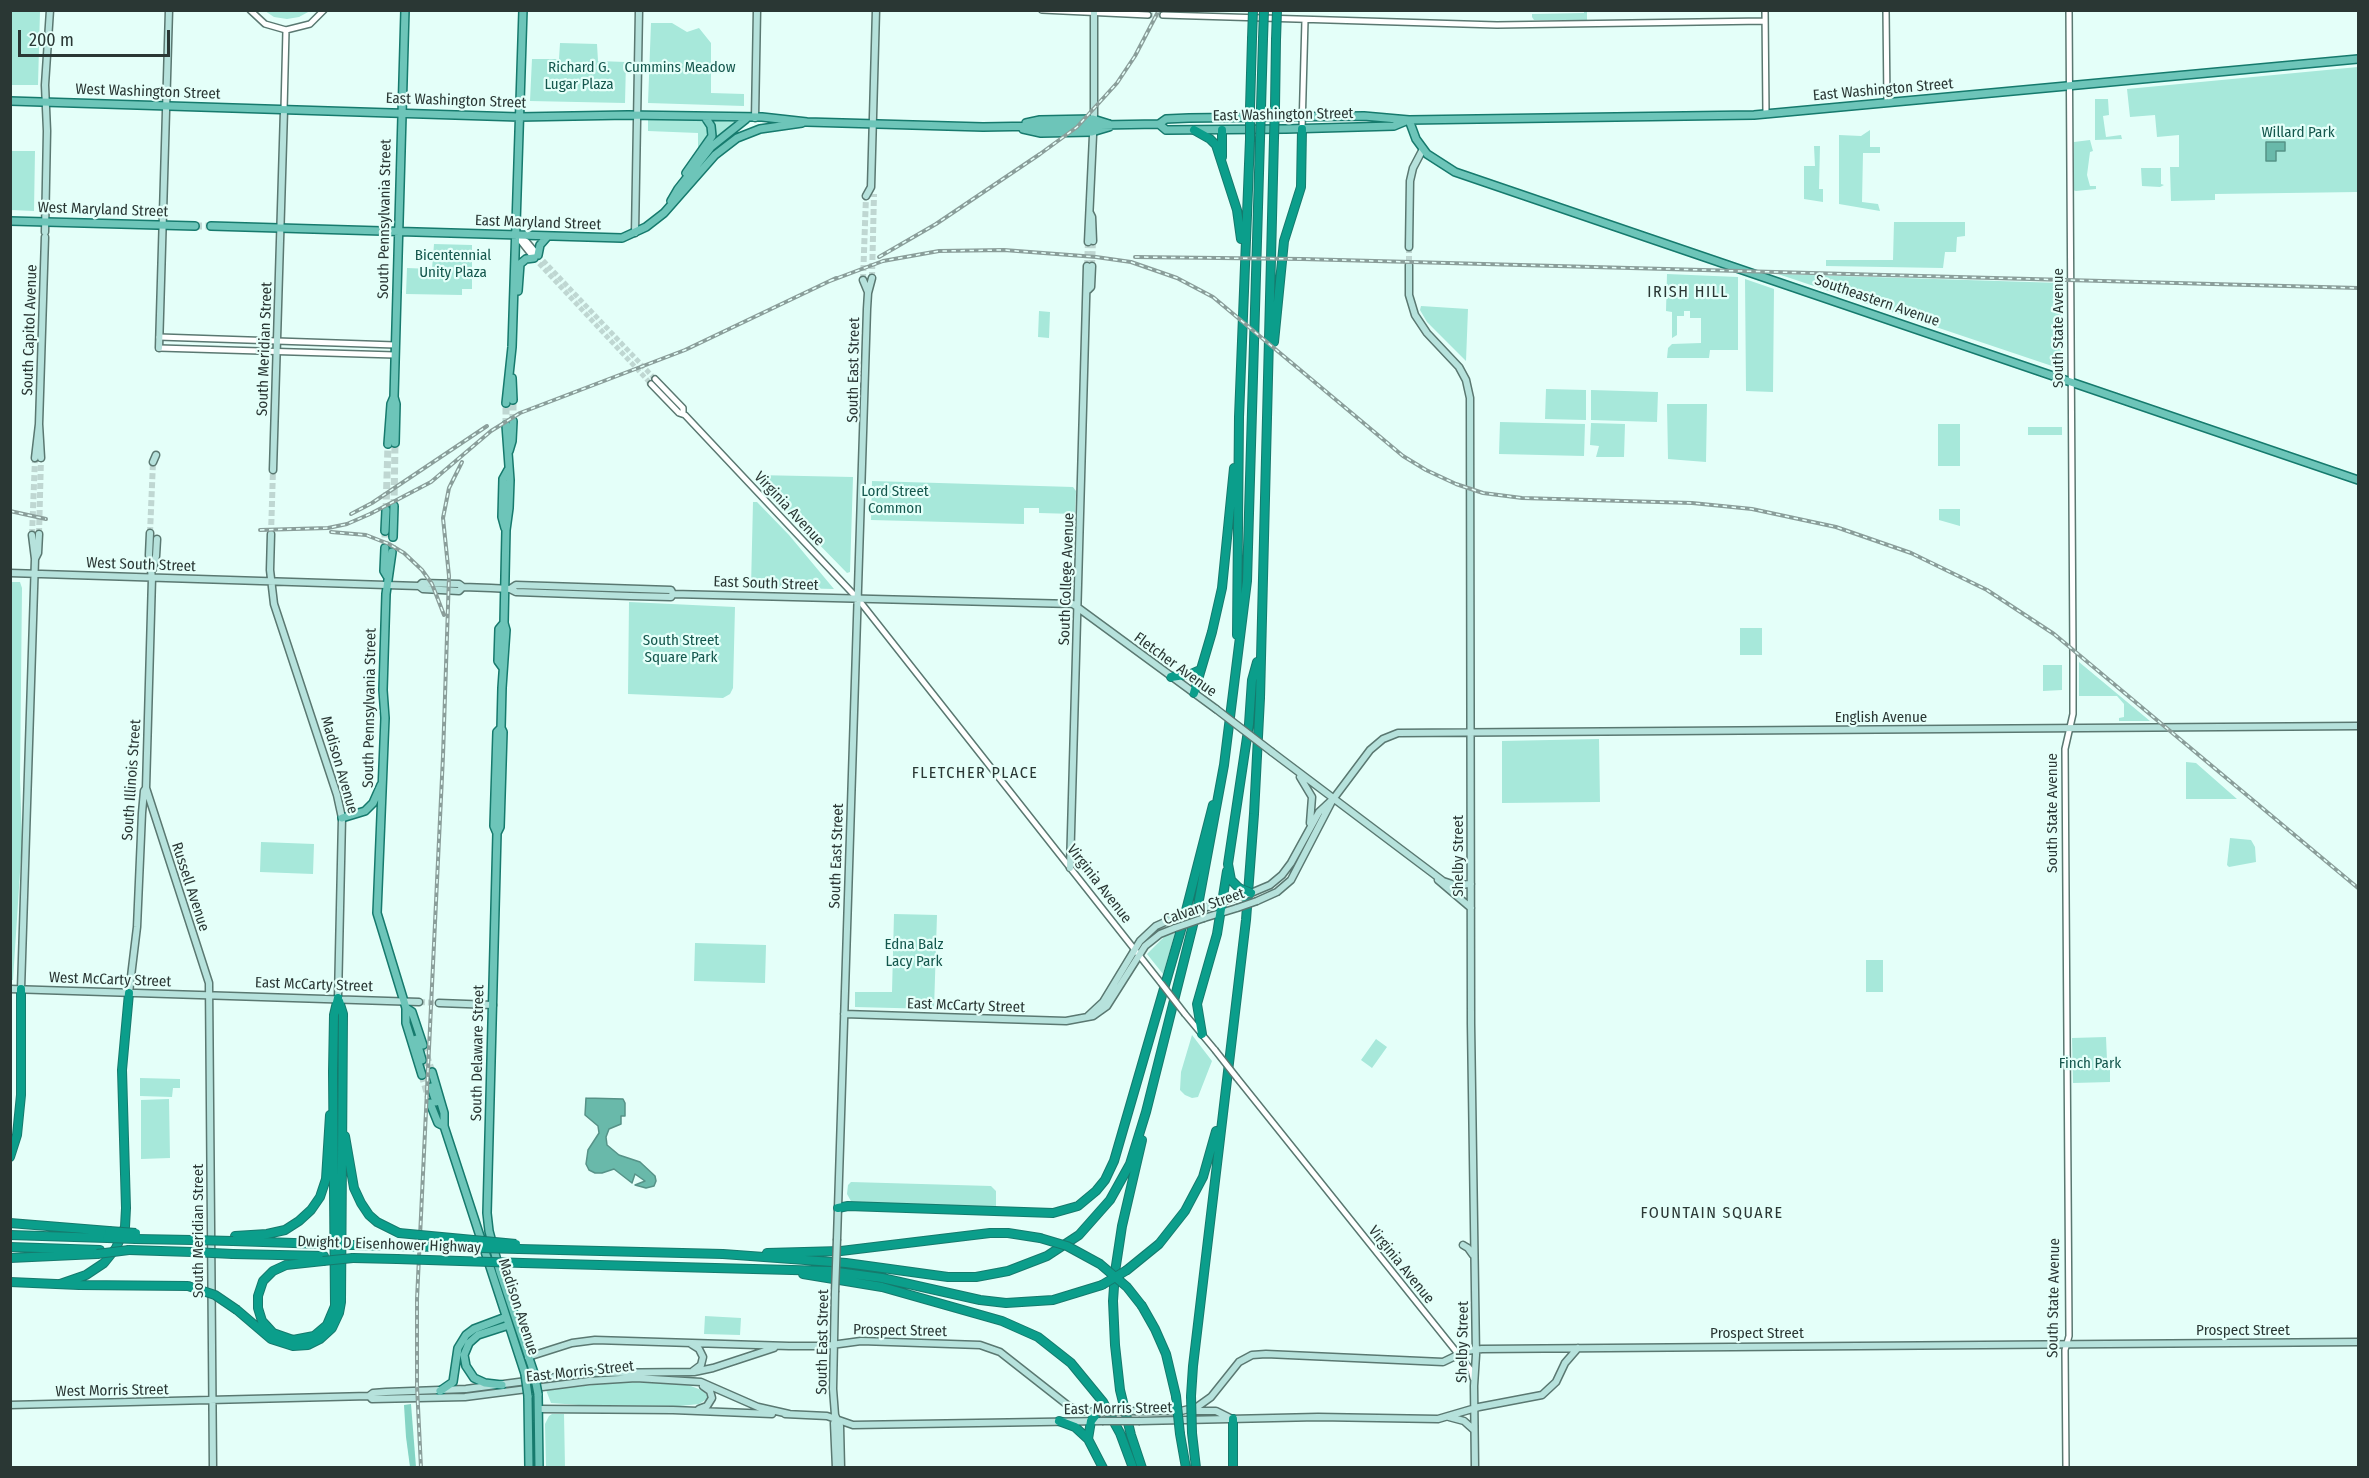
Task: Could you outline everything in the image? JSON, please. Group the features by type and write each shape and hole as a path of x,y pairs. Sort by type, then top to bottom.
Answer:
{"highway":[{"path":"1237,674 1239,417 1253,10"},
{"path":"723,1254 838,1263 955,1278 988,1276 1019,1268 1057,1251 1079,1235 1100,1213 1130,1164 1146,1112 1198,905 1217,809 1237,674 1247,571 1264,10"},
{"path":"1196,1467 1192,1433 1193,1366 1251,864 1260,710 1277,10"},
{"path":"1269,373 1284,241 1301,187 1302,129"},
{"path":"1194,130 1212,141 1222,161 1239,220 1243,285"},
{"path":"1222,130 1222,161"},
{"path":"1194,693 1214,626 1225,571 1239,417"},
{"path":"1202,1034 1197,1004 1217,934 1249,724 1252,680 1260,652"},
{"path":"1171,677 1200,670"},
{"path":"838,1208 848,1206 1053,1213 1078,1206 1099,1188 1114,1161 1181,930 1202,854 1228,740"},
{"path":"1228,864 1231,880 1239,888 1255,891"},
{"path":"10,1157 17,1135 21,1095 21,989"},
{"path":"60,1284 86,1275 101,1266 116,1248 125,1227 122,1085 129,993"},
{"path":"323,1259 286,1265 273,1271 263,1281 258,1296 258,1308 262,1321 273,1333 288,1340 310,1338 327,1325 335,1306 333,1072 334,1015 338,998"},
{"path":"10,1282 188,1286 215,1295 272,1339 293,1346 308,1345 320,1339 336,1320 341,1302 343,1014 338,998"},
{"path":"10,1223 89,1233 192,1240 234,1239 285,1230 306,1215 319,1199 326,1176 333,1072"},
{"path":"766,1269 804,1269 859,1275 980,1300 1006,1303 1053,1300 1102,1285 1127,1270 1165,1237 1193,1199 1210,1156 1224,1088"},
{"path":"342,1097 346,1148 358,1197 369,1215 399,1233 517,1247"},
{"path":"1142,1467 1128,1427 1120,1390 1113,1301 1122,1226 1139,1154 1146,1112"},
{"path":"10,1234 50,1236 89,1233"},
{"path":"723,1254 841,1251 990,1233 1040,1238 1067,1246 1100,1264 1127,1287 1142,1306 1155,1329 1166,1354 1176,1396 1186,1467"},
{"name":"Dwight D Eisenhower Highway","path":"234,1239 353,1245 517,1247 723,1254"},
{"name":"Dwight D Eisenhower Highway","path":"10,1247 78,1252 129,1250 323,1259 766,1269"},
{"path":"10,1258 78,1252"},
{"path":"766,1269 874,1285 990,1317 1032,1334 1064,1356 1098,1395 1116,1425 1133,1467"},
{"path":"1088,1438 1091,1421 1098,1412"},
{"path":"1233,1419 1233,1467"},
{"path":"1059,1421 1075,1427 1088,1438 1103,1467"}],"main road":[{"name":"South Capitol Avenue","path":"38,458 45,234 46,52 50,10"},
{"path":"159,348 169,10"},
{"name":"South Pennsylvania Street","path":"392,444 396,404 394,397 395,345 405,10"},
{"path":"510,401 523,10"},
{"path":"635,233 639,10"},
{"path":"678,189 711,147 747,118 755,118 757,10"},
{"path":"874,194 871,188 876,10"},
{"path":"1090,242 1093,126 1098,113 1097,80 1094,74 1094,11"},
{"name":"East Washington Street","path":"1012,126 1041,133 1093,126 1104,121 1112,125 1159,124 1166,119 1369,116 1409,120 1766,114 2358,59"},
{"name":"West Washington Street","path":"10,101 284,110"},
{"name":"East Washington Street","path":"284,110 519,117 636,115 755,118 873,125 1012,126 1040,120 1093,126 1102,131 1112,125"},
{"name":"South Meridian Street","path":"273,470 284,110"},
{"path":"664,213 686,172 712,136 711,126 704,117"},
{"name":"East Washington Street","path":"1159,124 1166,130 1302,129 1394,126 1409,120"},
{"name":"Southeastern Avenue","path":"1409,120 1412,133 1423,149 1442,165 1469,177 2358,480"},
{"name":"East Washington Street","path":"754,131 807,122"},
{"name":"East Maryland Street","path":"280,228 615,238 635,233 664,213 719,151 737,138 754,131"},
{"path":"1409,247 1410,181 1413,168 1423,149"},
{"path":"866,196 871,188"},
{"name":"West Maryland Street","path":"10,221 195,226"},
{"path":"211,226 280,228"},
{"path":"513,314 520,264 536,256 540,244 547,237"},
{"name":"Shelby Street","path":"1409,265 1408,295 1415,315 1427,333 1459,367 1469,394 1476,1350 1474,1467"},
{"name":"South College Avenue","path":"1070,868 1090,266"},
{"name":"South East Street","path":"841,1467 840,1426 836,1419 833,1389 835,1292 868,293 872,278"},
{"name":"South East Street","path":"863,280 868,293"},
{"name":"South Delaware Street","path":"500,1272 489,1231 488,1213 497,833 500,827 503,743 501,728 506,630 504,623 507,589 506,530 509,508 509,451 512,441 509,423"},
{"path":"393,537 394,506"},
{"path":"385,531 386,510"},
{"name":"South Illinois Street","path":"150,533 149,555 153,569"},
{"path":"271,534 271,581"},
{"path":"21,989 35,535"},
{"name":"South Illinois Street","path":"129,993 137,927 142,813 146,788 152,578 157,539"},
{"name":"South Pennsylvania Street","path":"388,550 390,571 386,585 377,913 403,1000"},
{"name":"West South Street","path":"10,573 271,581"},
{"name":"East South Street","path":"271,581 419,586 423,589 459,591 463,587 507,589 516,585 671,590 673,594 858,599"},
{"name":"Madison Avenue","path":"271,581 275,609 334,787 342,818 338,998"},
{"path":"858,599 1063,604 1078,607"},
{"name":"Fletcher Avenue","path":"1078,607 1435,874 1450,884 1471,884"},
{"name":"English Avenue","path":"1403,733 2358,726"},
{"name":"Calvary Street","path":"1136,952 1156,937 1175,928 1257,901 1277,892 1291,880 1334,798 1372,748 1387,737 1403,733"},
{"path":"1297,771 1312,797 1313,810 1309,830"},
{"path":"342,818 365,811 373,802 382,783"},
{"name":"Russell Avenue","path":"146,788 209,983 209,994"},
{"name":"Calvary Street","path":"1087,1017 1103,1002 1154,927 1176,917 1255,891 1282,875 1319,812 1334,798"},
{"name":"Fletcher Avenue","path":"1435,874 1442,885 1471,908"},
{"name":"West McCarty Street","path":"10,989 209,994"},
{"name":"South Meridian Street","path":"209,994 213,1467"},
{"name":"East McCarty Street","path":"209,994 418,1002"},
{"path":"403,1000 422,1074"},
{"path":"439,1003 493,1005"},
{"path":"406,1008 412,1012 423,1045"},
{"name":"East McCarty Street","path":"844,1014 1066,1021 1087,1017"},
{"path":"407,1018 422,1060"},
{"name":"Madison Avenue","path":"432,1072 444,1113 443,1118"},
{"name":"Madison Avenue","path":"431,1087 525,1374 528,1396 529,1467"},
{"name":"Madison Avenue","path":"430,1103 438,1122 444,1126"},
{"path":"1463,1245 1471,1251 1474,1258"},
{"name":"Madison Avenue","path":"500,1272 534,1373 539,1409 539,1467"},
{"path":"502,1385 485,1383 474,1378 466,1366 464,1355 468,1343 478,1335 508,1321"},
{"path":"440,1391 453,1382 458,1348 466,1335 474,1329 508,1321"},
{"name":"Prospect Street","path":"528,1357 583,1341 789,1346 834,1345 862,1341 988,1347 1006,1356 1070,1407 1080,1411 1216,1411 1233,1419"},
{"name":"Prospect Street","path":"1181,1410 1193,1409 1203,1404 1233,1366 1242,1359 1256,1355 1341,1356 1443,1362 1476,1350 2358,1342"},
{"path":"689,1372 700,1367 703,1359 699,1349 690,1343"},
{"name":"East Morris Street","path":"214,1400 369,1396 373,1393 440,1391 502,1385 587,1373 689,1372 713,1368 763,1350 789,1346"},
{"name":"East Morris Street","path":"539,1409 789,1414 827,1416 844,1424 853,1425 1233,1419 1427,1419 1544,1394 1556,1382 1564,1363 1578,1348"},
{"path":"683,1379 700,1384 709,1389 712,1394 712,1400 707,1406 696,1411"},
{"name":"East Morris Street","path":"369,1396 372,1399 465,1397 597,1380 683,1379 705,1383 758,1407 789,1414"},
{"name":"West Morris Street","path":"10,1405 214,1400"},
{"path":"1449,1416 1464,1421 1474,1431"},
{"name":"South East Street","path":"836,1419 834,1423 836,1467"}],"street":[{"path":"250,10 265,24 286,30 310,24 324,10"},
{"path":"1042,10 1148,15"},
{"path":"1764,10 1766,114"},
{"path":"1886,10 1887,103"},
{"name":"South State Avenue","path":"2066,1467 2068,1185 2065,749 2073,714 2069,10"},
{"path":"1163,15 1497,25 1765,21"},
{"path":"1302,129 1305,20"},
{"path":"284,110 286,30"},
{"path":"1222,118 1222,130"},
{"path":"516,235 527,242 536,256"},
{"path":"159,337 395,345"},
{"path":"159,348 395,355"},
{"name":"Virginia Avenue","path":"653,381 679,413 683,413 858,599 1185,1014 1471,1370 1474,1386"}],"green space":[{"path":"11,10 40,11 38,85 11,85"},
{"path":"265,11 310,11 299,17 287,19 274,17"},
{"path":"1587,11 1587,20 1534,20 1532,17 1532,14 1584,13"},
{"name":"Cummins Meadow","path":"651,23 672,23 687,32 699,28 711,43 711,93 744,94 744,106 648,103"},
{"name":"Richard G. Lugar Plaza","path":"560,43 597,44 598,61 626,62 625,103 530,101 532,59 559,59"},
{"name":"Willard Park","path":"2358,67 2358,192 2215,194 2215,200 2171,201 2170,167 2179,167 2179,135 2157,137 2155,115 2130,117 2127,89"},
{"path":"2095,99 2108,99 2109,115 2103,116 2106,137 2121,135 2122,139 2095,140"},
{"path":"648,119 737,121 716,138 707,136 698,149 698,133 648,131"},
{"path":"1870,130 1870,147 1880,147 1880,153 1863,153 1862,202 1878,204 1880,211 1839,204 1839,135 1861,136"},
{"path":"2090,140 2093,151 2090,152 2087,175 2090,186 2096,186 2096,189 2076,191 2073,190 2074,142"},
{"path":"1814,146 1820,146 1819,189 1823,189 1823,202 1804,199 1804,166 1815,166"},
{"path":"11,151 35,151 34,211 11,210"},
{"path":"2141,168 2161,168 2161,184 2164,185 2160,187 2142,186"},
{"path":"1894,222 1965,222 1965,236 1957,237 1956,252 1945,252 1943,268 1826,266 1826,260 1893,260"},
{"name":"Bicentennial Unity Plaza","path":"434,244 472,245 472,289 462,289 462,295 406,294 407,268 432,269"},
{"path":"1667,274 1738,277 1738,350 1710,350 1709,358 1667,358 1668,348 1672,344 1701,343 1701,318 1690,318 1690,311 1684,311 1684,316 1677,316 1677,335 1672,338 1672,312 1666,311"},
{"path":"1778,274 2061,283 2061,369"},
{"path":"1745,279 1774,289 1773,392 1746,391"},
{"path":"1421,306 1468,309 1466,361 1427,322 1420,310"},
{"path":"1039,311 1050,312 1049,338 1038,337"},
{"path":"1546,389 1586,390 1586,420 1545,419"},
{"path":"1591,390 1658,392 1657,422 1591,420"},
{"path":"1667,404 1707,404 1706,462 1668,459"},
{"path":"1500,422 1585,424 1584,456 1499,454"},
{"path":"1591,423 1625,424 1624,457 1596,457 1599,446 1590,445"},
{"path":"1938,424 1960,424 1960,466 1938,466"},
{"path":"2028,427 2062,427 2062,435 2028,435"},
{"path":"755,475 853,477 850,572 847,573 764,488 766,485"},
{"name":"Lord Street Common","path":"872,481 1073,487 1076,491 1075,514 1039,513 1039,508 1024,508 1024,524 871,520"},
{"path":"753,502 757,502 789,535 834,589 751,587"},
{"path":"1939,509 1960,509 1960,526 1939,520"},
{"path":"11,582 20,582 22,588 20,778 22,841 13,980 11,980"},
{"name":"South Street Square Park","path":"629,602 735,607 733,688 730,694 723,698 628,694"},
{"path":"1740,628 1762,628 1762,655 1740,655"},
{"path":"2079,662 2150,721 2119,721 2119,718 2124,717 2124,704 2117,696 2079,696"},
{"path":"2043,665 2062,665 2062,690 2043,691"},
{"path":"1599,739 1600,802 1502,803 1502,741"},
{"path":"2186,762 2196,763 2237,799 2186,799"},
{"path":"2230,838 2251,840 2255,847 2256,862 2229,867 2227,865"},
{"path":"261,842 314,844 313,874 260,872"},
{"name":"Edna Balz Lacy Park","path":"894,914 937,915 934,1009 855,1007 855,992 892,992"},
{"path":"1175,933 1163,974 1147,954 1165,936"},
{"path":"695,943 766,945 765,983 694,981"},
{"path":"1866,960 1883,960 1883,992 1866,992"},
{"path":"1192,1035 1212,1061 1198,1097 1192,1098 1180,1090 1181,1072"},
{"name":"Finch Park","path":"2106,1037 2110,1082 2073,1083 2072,1038"},
{"path":"1376,1039 1387,1047 1372,1068 1361,1060"},
{"path":"140,1078 180,1079 180,1088 173,1088 172,1097 140,1096"},
{"path":"169,1099 170,1158 141,1159 141,1100"},
{"path":"851,1182 991,1186 996,1191 996,1209 852,1203 847,1194 848,1185"},
{"path":"705,1316 741,1318 740,1335 704,1334"},
{"path":"621,1382 683,1383 704,1391 707,1399 699,1404 680,1406 579,1405 551,1403 546,1390"},
{"path":"552,1414 564,1414 565,1467 546,1467 545,1424"}],"shaded area":[{"path":"2266,142 2285,142 2285,151 2276,151 2276,161 2266,161"},
{"path":"586,1098 623,1099 625,1116 621,1116 621,1124 609,1129 606,1137 607,1145 619,1155 640,1162 655,1176 654,1186 646,1188 635,1185 645,1181 635,1174 632,1183 614,1169 602,1173 589,1170 586,1164 588,1150 599,1133 598,1126 585,1115"},
{"path":"411,1404 416,1467 410,1467 406,1437 404,1405"}],"tunnel":[{"path":"1148,15 1163,15"},
{"path":"872,278 874,194"},
{"path":"863,280 866,196"},
{"path":"195,226 211,226"},
{"path":"1092,266 1093,241"},
{"path":"1087,266 1088,242"},
{"path":"1409,247 1409,265"},
{"path":"538,255 655,379"},
{"path":"534,258 651,384"},
{"path":"513,400 513,421"},
{"path":"506,403 506,425"},
{"path":"394,506 395,443"},
{"path":"386,510 388,444"},
{"path":"32,535 35,458"},
{"path":"39,534 41,458"},
{"path":"150,533 153,462"},
{"path":"271,534 273,470"},
{"path":"385,531 385,548"},
{"path":"392,552 393,537"},
{"path":"419,1002 439,1003"},
{"path":"423,1045 432,1072"},
{"path":"422,1060 431,1087"},
{"path":"422,1075 430,1103"}],"railway":[{"path":"879,257 936,224 1077,127 1117,83 1135,56 1159,10"},
{"path":"830,281 883,261 939,251 1004,250 1131,262 1177,278 1213,297 1403,456 1456,484 1483,493 1522,498 1692,503 1752,509 1836,527 1911,553 1987,590 2054,634 2358,888"},
{"path":"1135,257 1302,259 2358,288"},
{"path":"260,530 328,528 347,524 370,514 431,482 491,431 520,413 685,350 836,278"},
{"path":"351,514 372,503 487,426"},
{"path":"421,1468 417,1386 417,1299 443,756 449,576 443,518 449,488 462,462"},
{"path":"10,511 46,519"},
{"path":"331,532 366,535 404,553 422,570 432,584 444,615"}],"district":[{"name":"IRISH HILL","path":"1688,293"},
{"name":"FLETCHER PLACE","path":"975,774"},
{"name":"FOUNTAIN SQUARE","path":"1712,1214"}]}
